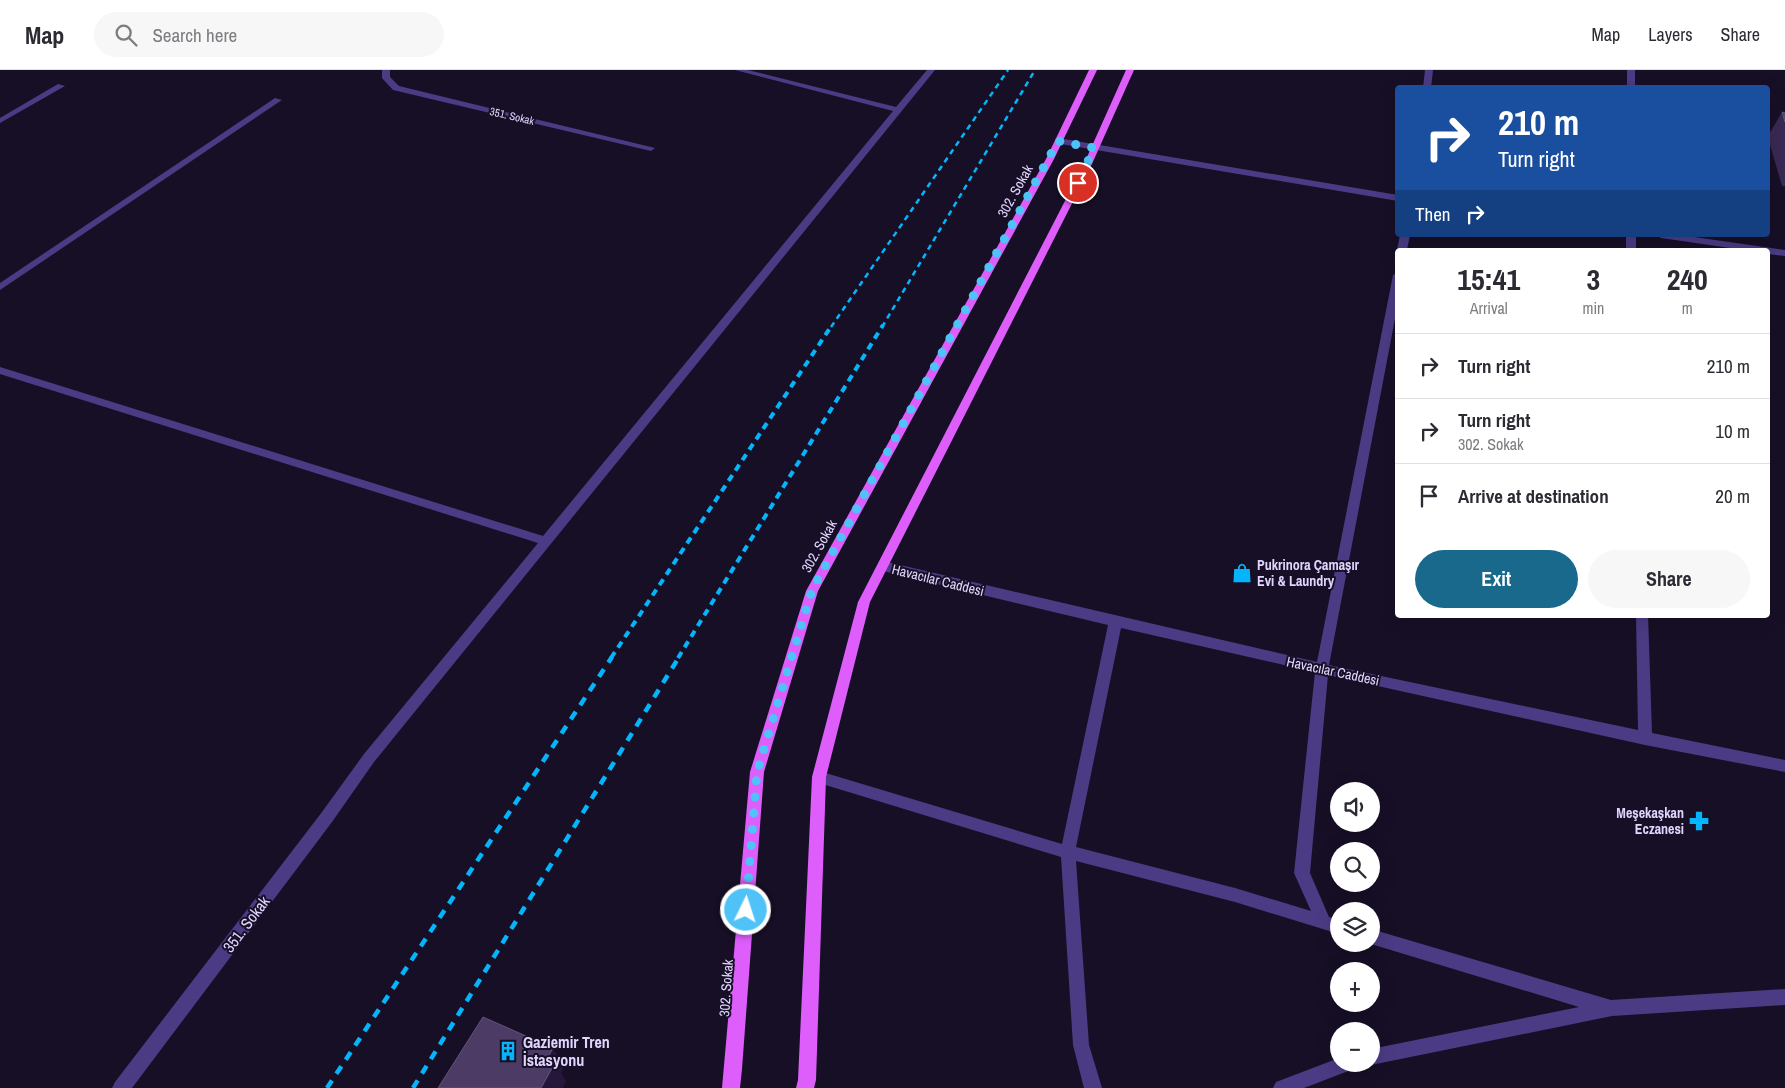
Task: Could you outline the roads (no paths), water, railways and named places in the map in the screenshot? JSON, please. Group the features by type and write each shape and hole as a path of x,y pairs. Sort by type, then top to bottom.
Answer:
{"main road":[{"name":"302. Sokak","path":"731,1088 757,772 812,590 1058,141 1093,70"},
{"path":"806,1085 819,777 864,602 1094,148 1130,70"}],"street":[{"name":"351. Sokak","path":"386,70 386,78 396,88 651,148"},
{"path":"739,70 898,110"},
{"name":"351. Sokak","path":"121,1088 327,817 369,758 931,70"},
{"path":"1427,85 1429,70"},
{"path":"1631,85 1632,70"},
{"path":"0,121 61,86"},
{"path":"0,287 278,100"},
{"path":"1058,141 1395,198"},
{"path":"1675,237 1750,248"},
{"path":"1770,251 1785,253"},
{"path":"1324,922 1302,873 1322,669 1395,290"},
{"path":"0,370 546,541"},
{"name":"Havacılar Caddesi","path":"883,566 1115,623 1322,669 1645,739 1785,766"},
{"path":"1642,618 1645,739"},
{"path":"1093,1088 1081,1045 1068,852 1115,623"},
{"path":"819,777 1068,852 1235,895 1330,924"},
{"path":"1380,939 1612,1008"},
{"path":"1380,1055 1612,1008 1785,997"},
{"path":"1282,1088 1330,1070"}],"railway":[{"path":"831,327 1008,70"},
{"path":"882,327 1035,70"},
{"path":"611,658 832,325"},
{"path":"678,658 883,325"},
{"path":"327,1088 612,657"},
{"path":"413,1088 679,657"}],"place":[{"name":"Pukrinora Çamaşır Evi & Laundry","path":"1242,573"},
{"name":"Meşekaşkan Eczanesi","path":"1699,821"},
{"name":"Gaziemir Tren İstasyonu","path":"508,1051"}]}
